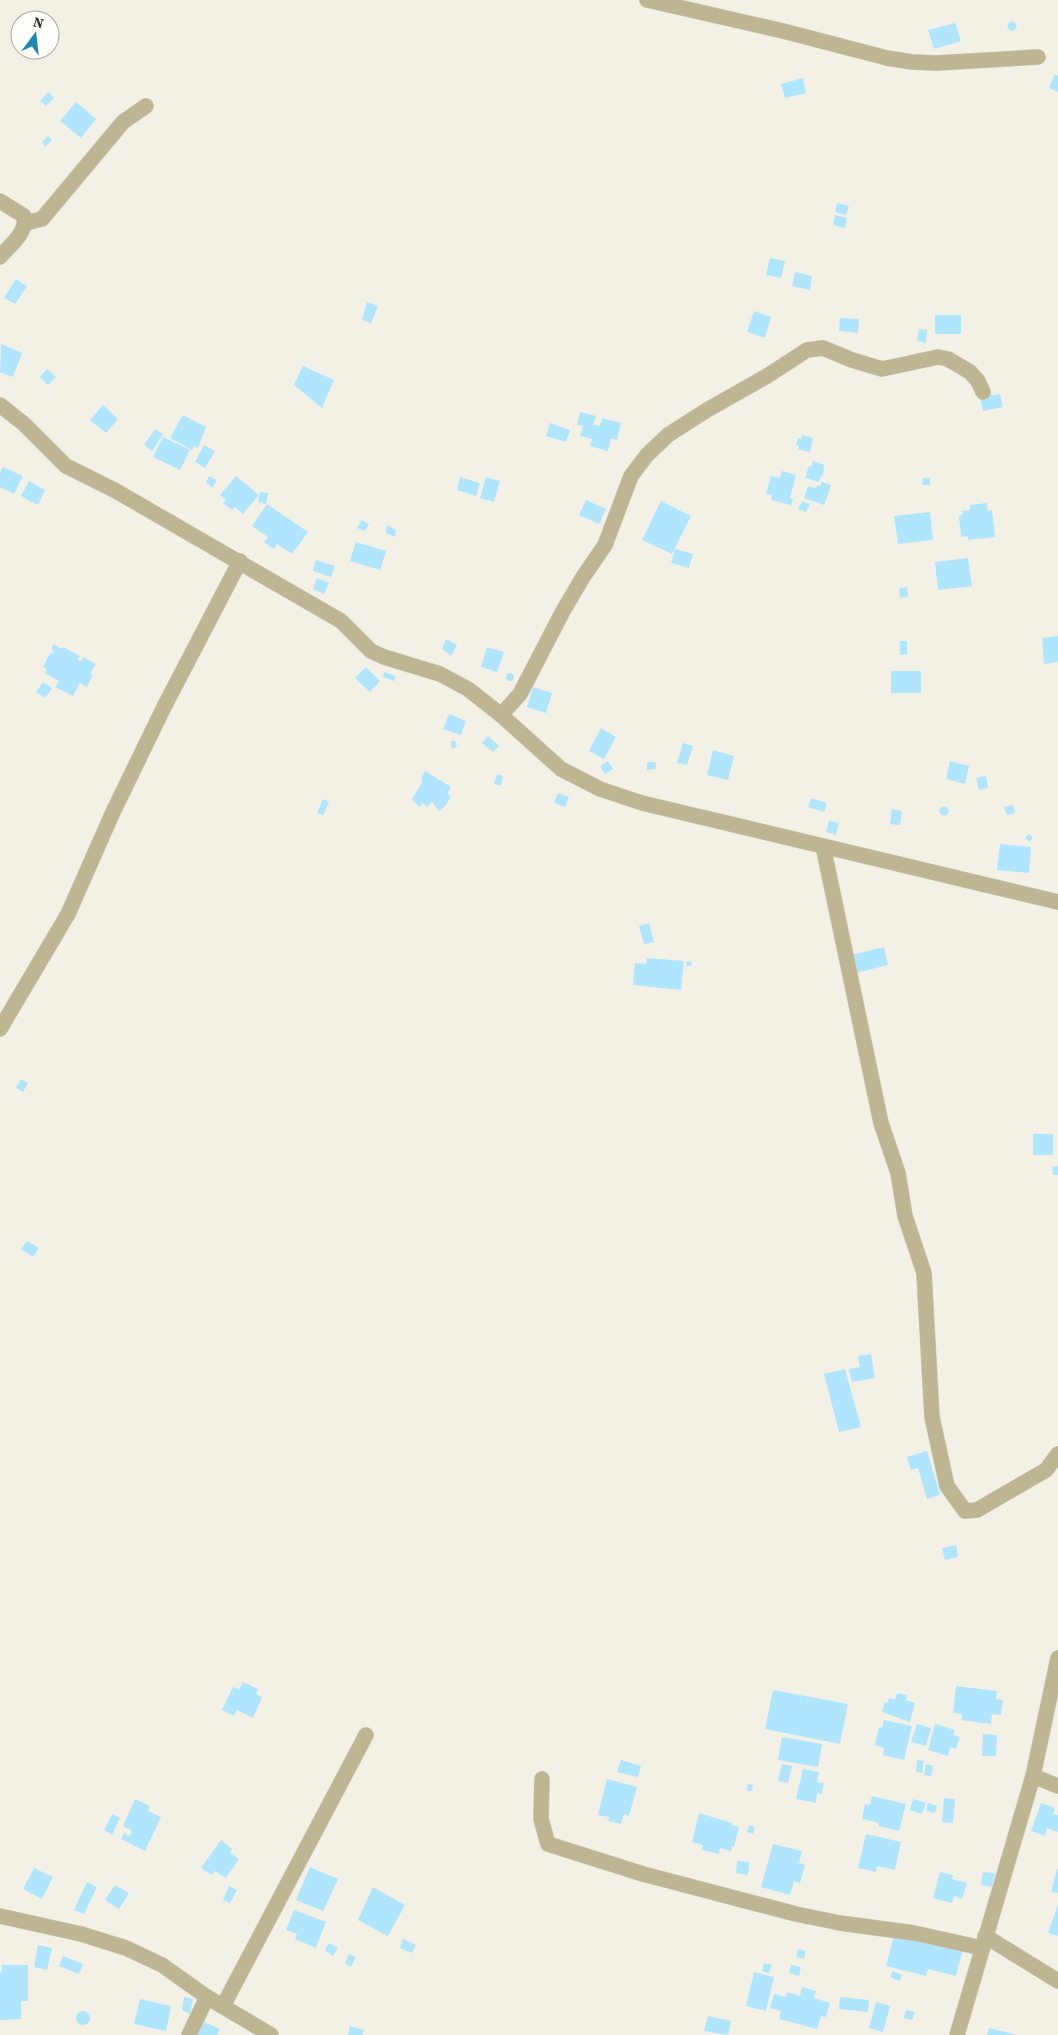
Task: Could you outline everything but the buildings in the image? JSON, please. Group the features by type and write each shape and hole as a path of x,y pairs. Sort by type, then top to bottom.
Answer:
{"street":[{"path":"647,0 783,31 887,58 912,62 937,63 1038,57"},
{"path":"26,223 42,219 122,122 146,106"},
{"path":"0,200 24,216 26,223 24,229 0,257"},
{"path":"501,715 520,694 578,586 605,545 631,476 647,455 668,435 807,350 823,348 852,360 882,369 938,357 948,359 970,372 983,392"},
{"path":"0,405 24,424 66,466 116,491 341,621 371,651 451,679 468,689 501,715 561,769 600,789 642,803 1058,902"},
{"path":"0,1029 68,914 113,812 151,733 240,561"},
{"path":"823,846 881,1124 898,1172 906,1216 924,1273 932,1418 948,1486 965,1511 977,1510 1046,1470 1058,1454"},
{"path":"957,2035 1033,1776 1058,1658"},
{"path":"223,2006 366,1736"},
{"path":"1033,1776 1058,1786"},
{"path":"542,1779 541,1820 548,1844 643,1874 840,1924 984,1942 1058,1981"},
{"path":"0,1916 81,1934 126,1948 162,1965 207,1997 272,2035"},
{"path":"189,2035 207,1997"}]}
